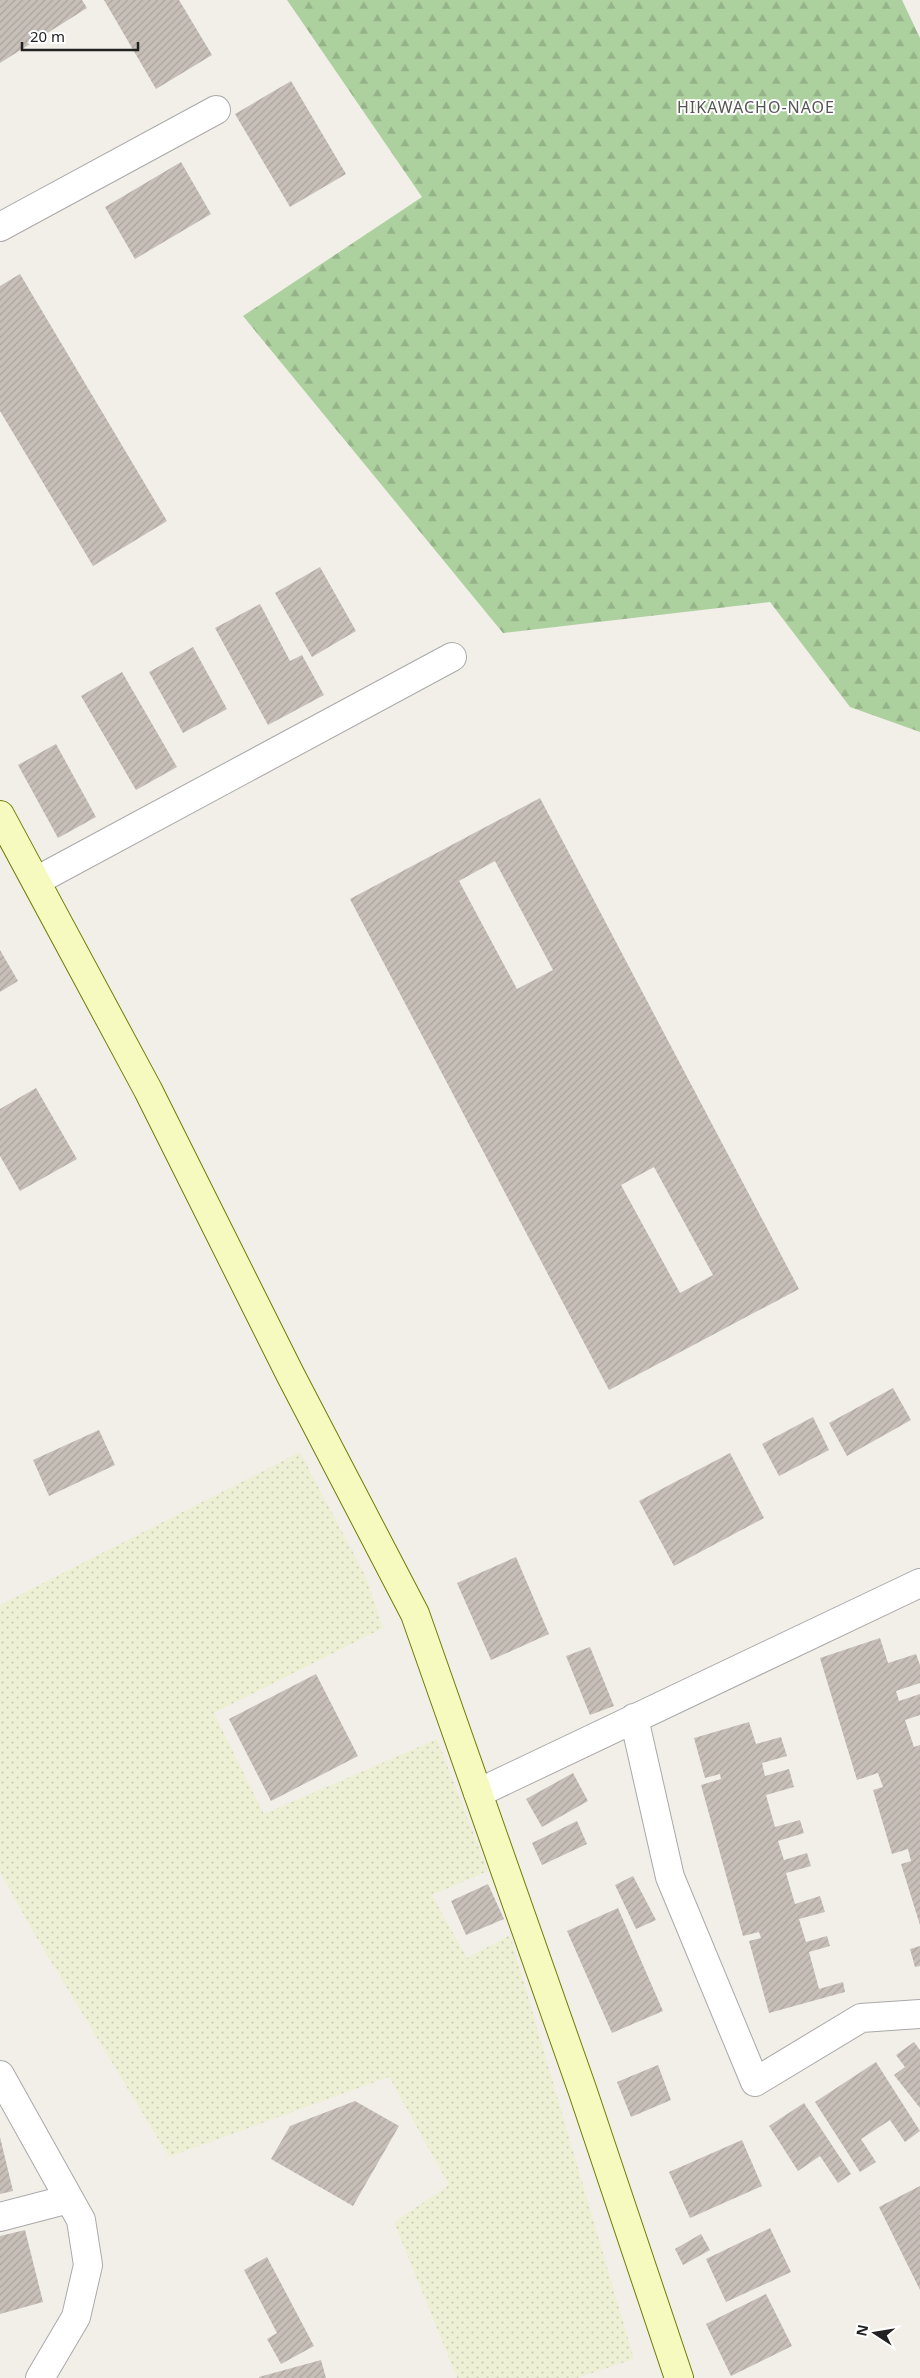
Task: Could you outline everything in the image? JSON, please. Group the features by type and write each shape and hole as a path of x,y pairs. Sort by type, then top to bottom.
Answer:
{"street":[{"path":"0,227 216,110"},
{"path":"36,881 452,657"},
{"path":"0,815 148,1090 290,1374 414,1614 579,2080 679,2378"},
{"path":"478,1793 920,1583"},
{"path":"634,1718 670,1877 754,2082 861,2018 920,2014"},
{"path":"0,2075 81,2220 88,2265 76,2318 40,2378"},
{"path":"0,2217 69,2199"}],"green space":[{"path":"287,0 902,0 920,38 920,732 850,707 770,602 503,633 243,316 422,197"},
{"path":"300,1452 367,1579 383,1628 214,1713 264,1814 437,1739 488,1871 432,1895 467,1958 510,1935 634,2359 577,2378 457,2378 394,2222 449,2185 389,2077 169,2157 32,1930 0,1872 0,1605"}],"building":[{"path":"0,0 82,0 87,8 0,63"},
{"path":"104,0 179,0 212,55 156,89"},
{"path":"291,81 346,174 290,207 235,114"},
{"path":"181,162 211,214 135,259 105,207"},
{"path":"20,274 167,521 93,566 0,411 0,286"},
{"path":"320,567 356,631 312,657 275,593"},
{"path":"260,604 290,661 302,655 324,695 268,725 215,628"},
{"path":"193,647 227,709 183,733 149,672"},
{"path":"122,672 177,767 136,790 81,696"},
{"path":"56,744 96,817 58,838 18,765"},
{"path":"540,798 799,1289 609,1390 350,899","holes":["495,861 553,970 517,989 459,881","654,1167 713,1275 680,1293 621,1185"]},
{"path":"0,950 18,981 0,992"},
{"path":"36,1088 77,1159 20,1191 0,1156 0,1109"},
{"path":"893,1388 911,1420 847,1456 829,1423"},
{"path":"813,1417 829,1450 779,1476 762,1444"},
{"path":"99,1430 115,1465 49,1496 33,1460"},
{"path":"730,1453 764,1518 674,1566 639,1501"},
{"path":"516,1557 549,1634 491,1660 457,1583"},
{"path":"880,1638 888,1663 916,1654 920,1665 920,1683 896,1691 899,1701 920,1694 920,1715 905,1720 914,1747 920,1745 920,1925 901,1864 911,1861 908,1849 892,1854 873,1790 883,1787 878,1773 857,1780 820,1658"},
{"path":"590,1647 614,1706 590,1715 566,1656"},
{"path":"316,1674 358,1756 271,1801 229,1719"},
{"path":"749,1722 756,1744 781,1737 787,1756 762,1763 765,1776 789,1769 794,1787 766,1795 775,1827 800,1820 804,1833 778,1841 784,1860 807,1853 811,1866 786,1873 795,1904 820,1896 825,1912 799,1919 806,1942 827,1936 830,1946 809,1952 819,1989 843,1982 845,1992 769,2013 749,1941 761,1938 759,1932 743,1936 701,1785 721,1779 720,1774 705,1778 694,1738"},
{"path":"573,1773 588,1801 542,1827 526,1799"},
{"path":"577,1821 587,1844 542,1865 532,1843"},
{"path":"633,1876 656,1920 636,1929 615,1885"},
{"path":"488,1884 504,1919 466,1935 451,1901"},
{"path":"618,1908 663,2011 612,2033 567,1931"},
{"path":"920,1946 920,1966 915,1967 910,1949"},
{"path":"914,2042 920,2050 920,2108 894,2075 905,2067 896,2055"},
{"path":"876,2062 920,2131 905,2142 890,2120 861,2139 876,2162 860,2172 815,2102"},
{"path":"658,2065 671,2100 631,2117 617,2082"},
{"path":"355,2101 399,2126 353,2206 271,2159 290,2126"},
{"path":"804,2103 851,2174 838,2183 820,2156 798,2171 769,2126"},
{"path":"0,2137 13,2191 0,2194"},
{"path":"742,2140 762,2186 690,2218 669,2172"},
{"path":"920,2186 920,2290 879,2207"},
{"path":"770,2228 791,2272 726,2302 706,2259"},
{"path":"25,2230 43,2302 0,2314 0,2236"},
{"path":"701,2234 710,2250 683,2265 675,2249"},
{"path":"267,2257 314,2346 281,2364 267,2339 277,2333 244,2270"},
{"path":"766,2294 792,2346 731,2376 706,2324"},
{"path":"321,2360 326,2378 259,2378 259,2377"}],"district":[{"name":"HIKAWACHO-NAOE","path":"756,107"}]}
